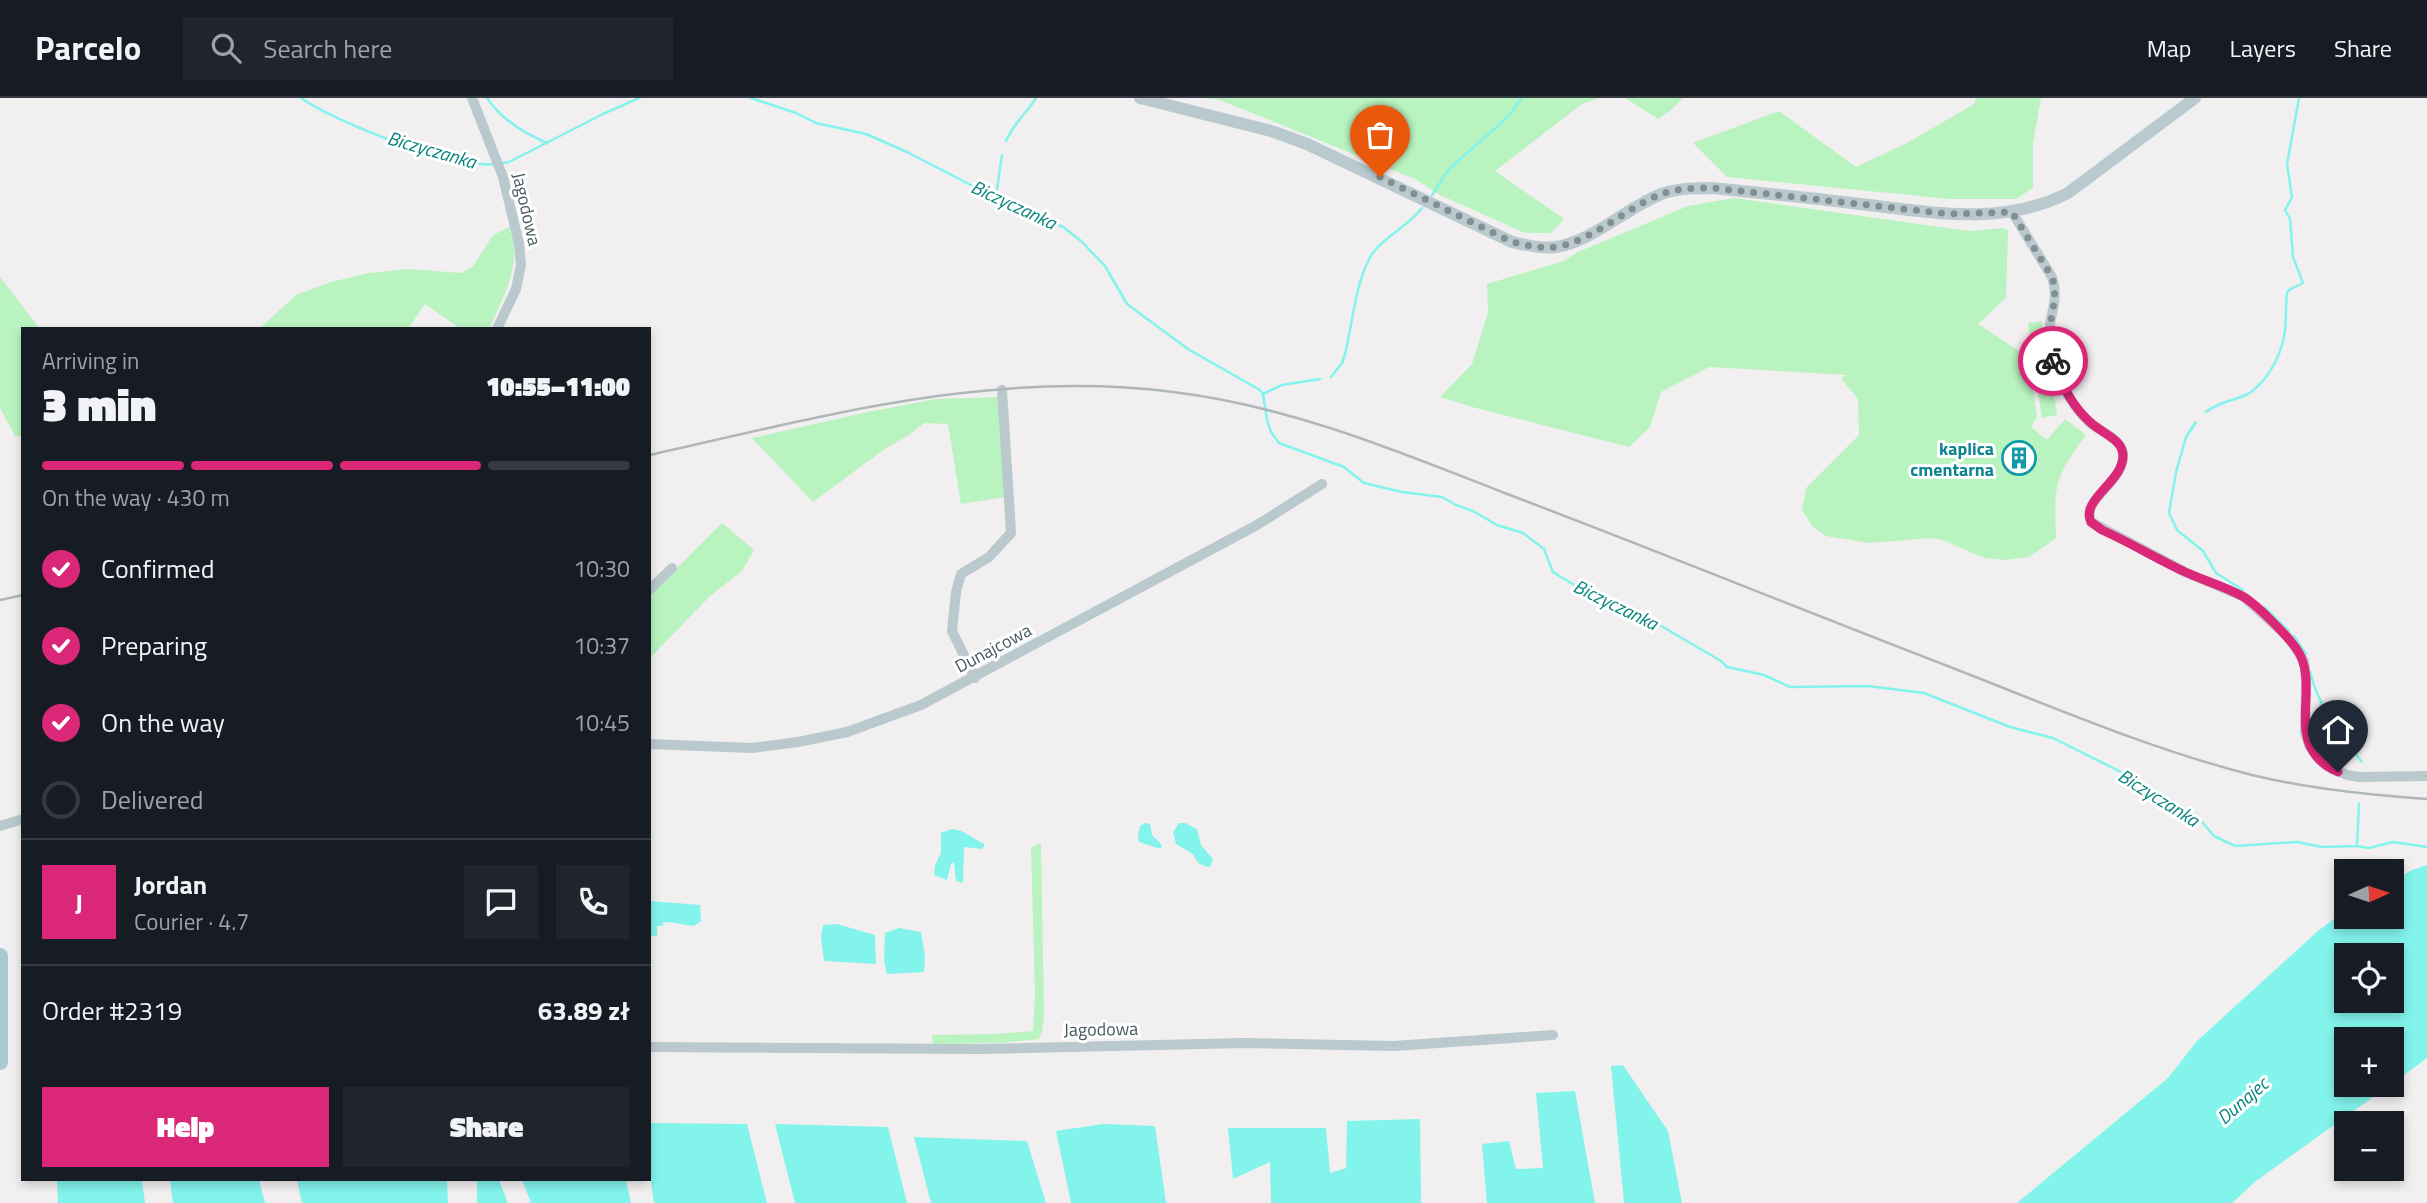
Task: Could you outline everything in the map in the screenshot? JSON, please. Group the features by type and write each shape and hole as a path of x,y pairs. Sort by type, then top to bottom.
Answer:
{"main road":[{"path":"0,956 0,1062"}],"street":[{"name":"Jagodowa","path":"472,98 503,177 519,244 521,265 516,289 498,327"},
{"path":"1140,98 1271,131 1307,144 1512,242 1534,247 1555,247 1575,242 1664,193 1685,188 1726,189 1950,214 2012,212 2052,201 2068,193 2195,98"},
{"path":"2012,212 2052,277 2055,287 2050,348 2064,389 2089,422 2117,442 2122,449 2122,466 2092,504 2089,511 2091,522 2185,572 2244,597 2288,637 2304,661 2306,670 2305,732 2309,745 2327,766 2347,775 2360,777 2427,776"},
{"path":"975,678 952,631 956,592 961,574 989,557 1011,533 1002,390"},
{"name":"Dunajcowa","path":"651,744 752,748 798,742 847,732 921,705 1257,525 1322,484"},
{"path":"651,588 672,568"},
{"path":"0,826 21,819"},
{"name":"Jagodowa","path":"651,1047 980,1049 1244,1043 1394,1046 1553,1035"}],"green space":[{"path":"1204,98 1600,98 1582,104 1495,171 1564,219 1551,233 1525,233 1440,195 1415,179 1220,100"},
{"path":"1625,98 1683,98 1658,119"},
{"path":"1976,98 2041,98 2033,143 2033,188 2016,199 1950,199 1727,177 1693,143 1779,111 1856,167 1907,143 1974,104"},
{"path":"1734,198 1969,231 2003,228 2008,230 2006,298 1978,324 2028,357 2037,417 2031,427 2047,440 2065,419 2086,435 2058,483 2055,506 2056,538 2029,557 2005,560 1984,558 1943,540 1929,538 1870,543 1826,536 1812,526 1802,510 1806,488 1859,435 1858,399 1841,378 1847,375 1709,367 1661,392 1650,427 1629,447 1440,397 1472,364 1488,312 1487,284 1564,261 1578,252 1688,206"},
{"path":"509,227 514,253 510,280 490,327 458,327 425,304 409,327 261,327 296,295 331,282 369,273 408,269 461,273 473,266 493,235"},
{"path":"0,277 38,327 21,327 21,437 15,436 0,408"},
{"path":"2042,321 2047,371 2051,371 2057,415 2042,418 2028,323"},
{"path":"999,397 1005,497 961,504 948,424 924,423 813,502 752,438 936,399"},
{"path":"722,523 754,550 742,571 710,596 651,657 651,594"},
{"path":"1041,843 1044,1015 1039,1039 999,1043 933,1044 932,1035 1033,1031 1035,993 1031,848"}],"water":[{"path":"1179,823 1197,829 1201,845 1213,859 1210,867 1199,864 1193,854 1176,844 1173,832"},
{"path":"1150,824 1152,835 1162,845 1161,849 1139,842 1140,826"},
{"path":"952,829 985,844 982,849 964,847 963,883 956,881 954,862 947,880 934,875 941,853 941,833"},
{"name":"Dunajec","path":"2427,865 2427,1058 2404,1075 2404,1027 2334,1027 2334,1097 2373,1097 2354,1111 2334,1111 2334,1125 2256,1181 2232,1203 2017,1203 2168,1078 2197,1041 2334,919 2334,929 2404,929 2404,874"},
{"path":"651,901 700,905 701,921 694,926 663,922 663,926 657,926 657,936 651,936"},
{"path":"837,924 875,935 876,964 824,961 821,937 823,925"},
{"path":"899,928 921,932 925,957 924,972 887,974 884,961 885,933"},
{"path":"1623,1065 1668,1131 1682,1203 1624,1203 1611,1066"},
{"path":"1575,1091 1595,1203 1487,1203 1482,1144 1509,1141 1516,1169 1543,1168 1536,1093"},
{"path":"1420,1119 1421,1203 1271,1203 1270,1162 1233,1179 1228,1128 1326,1128 1330,1173 1346,1168 1347,1121"},
{"path":"651,1123 747,1124 767,1203 654,1203 651,1181"},
{"path":"775,1124 888,1127 907,1203 795,1203"},
{"path":"1103,1124 1155,1126 1166,1203 1071,1203 1056,1131"},
{"path":"914,1137 1027,1141 1046,1203 931,1203"},
{"path":"57,1181 142,1181 145,1203 58,1203"},
{"path":"170,1181 259,1181 265,1203 173,1203"},
{"path":"297,1181 447,1181 448,1203 302,1203"},
{"path":"477,1181 499,1181 508,1203 477,1203"},
{"path":"522,1181 626,1181 631,1203 531,1203"}],"waterway":[{"name":"Biczyczanka","path":"301,98 340,119 395,142 452,159 476,164 495,164"},
{"path":"487,98 499,113 514,125 547,143"},
{"name":"Biczyczanka","path":"501,163 509,162 639,98"},
{"name":"Biczyczanka","path":"751,98 796,113 816,123 866,134 996,198 1063,227 1105,266 1127,304 1188,349 1260,390 1271,432 1279,443 1344,467 1364,483 1402,492 1442,497 1497,525 1523,533 1544,549 1553,572 1584,591 1609,597 1634,610 1727,667 1764,675 1790,687 1868,686 1924,693 2010,727 2053,738 2145,784 2197,816 2214,836 2235,846 2297,842 2322,847 2369,848 2393,842 2427,847"},
{"path":"1006,141 1036,98"},
{"path":"1432,195 1449,169 1509,116 1521,98"},
{"path":"2206,412 2246,395 2265,378 2282,345 2287,293 2303,283 2293,257 2290,219 2285,210 2292,197 2287,164 2299,98"},
{"path":"996,196 1002,155"},
{"path":"1331,377 1342,363 1345,354 1356,298 1370,258 1382,243 1422,208"},
{"path":"1263,394 1282,385 1320,379"},
{"path":"2196,422 2186,437 2176,472 2169,513 2177,530 2203,551 2216,573 2243,590"},
{"path":"2264,607 2289,631"},
{"path":"2294,636 2306,654"},
{"path":"2310,671 2324,708 2362,762"},
{"path":"2357,846 2359,804"}],"railway":[{"path":"651,455 844,412 974,392 1040,387 1106,387 1173,392 1216,399 1300,419 1381,446 2059,710 2174,752 2252,775 2295,784 2427,799"},
{"path":"0,600 21,595"}],"way so far":[{"path":"1380,177 1512,242 1534,247 1555,247 1575,242 1664,193 1685,188 1713,188 1950,214 2012,212 2052,277 2055,287 2055,305 2049,335 2053,361"}],"place":[{"name":"kaplica cmentarna","path":"2019,458"}],"route":[{"path":"2053,361 2069,398 2089,422 2117,442 2122,449 2122,466 2092,504 2089,511 2091,522 2185,572 2244,597 2288,637 2304,661 2306,670 2305,732 2309,745 2319,759 2338,772"}]}
